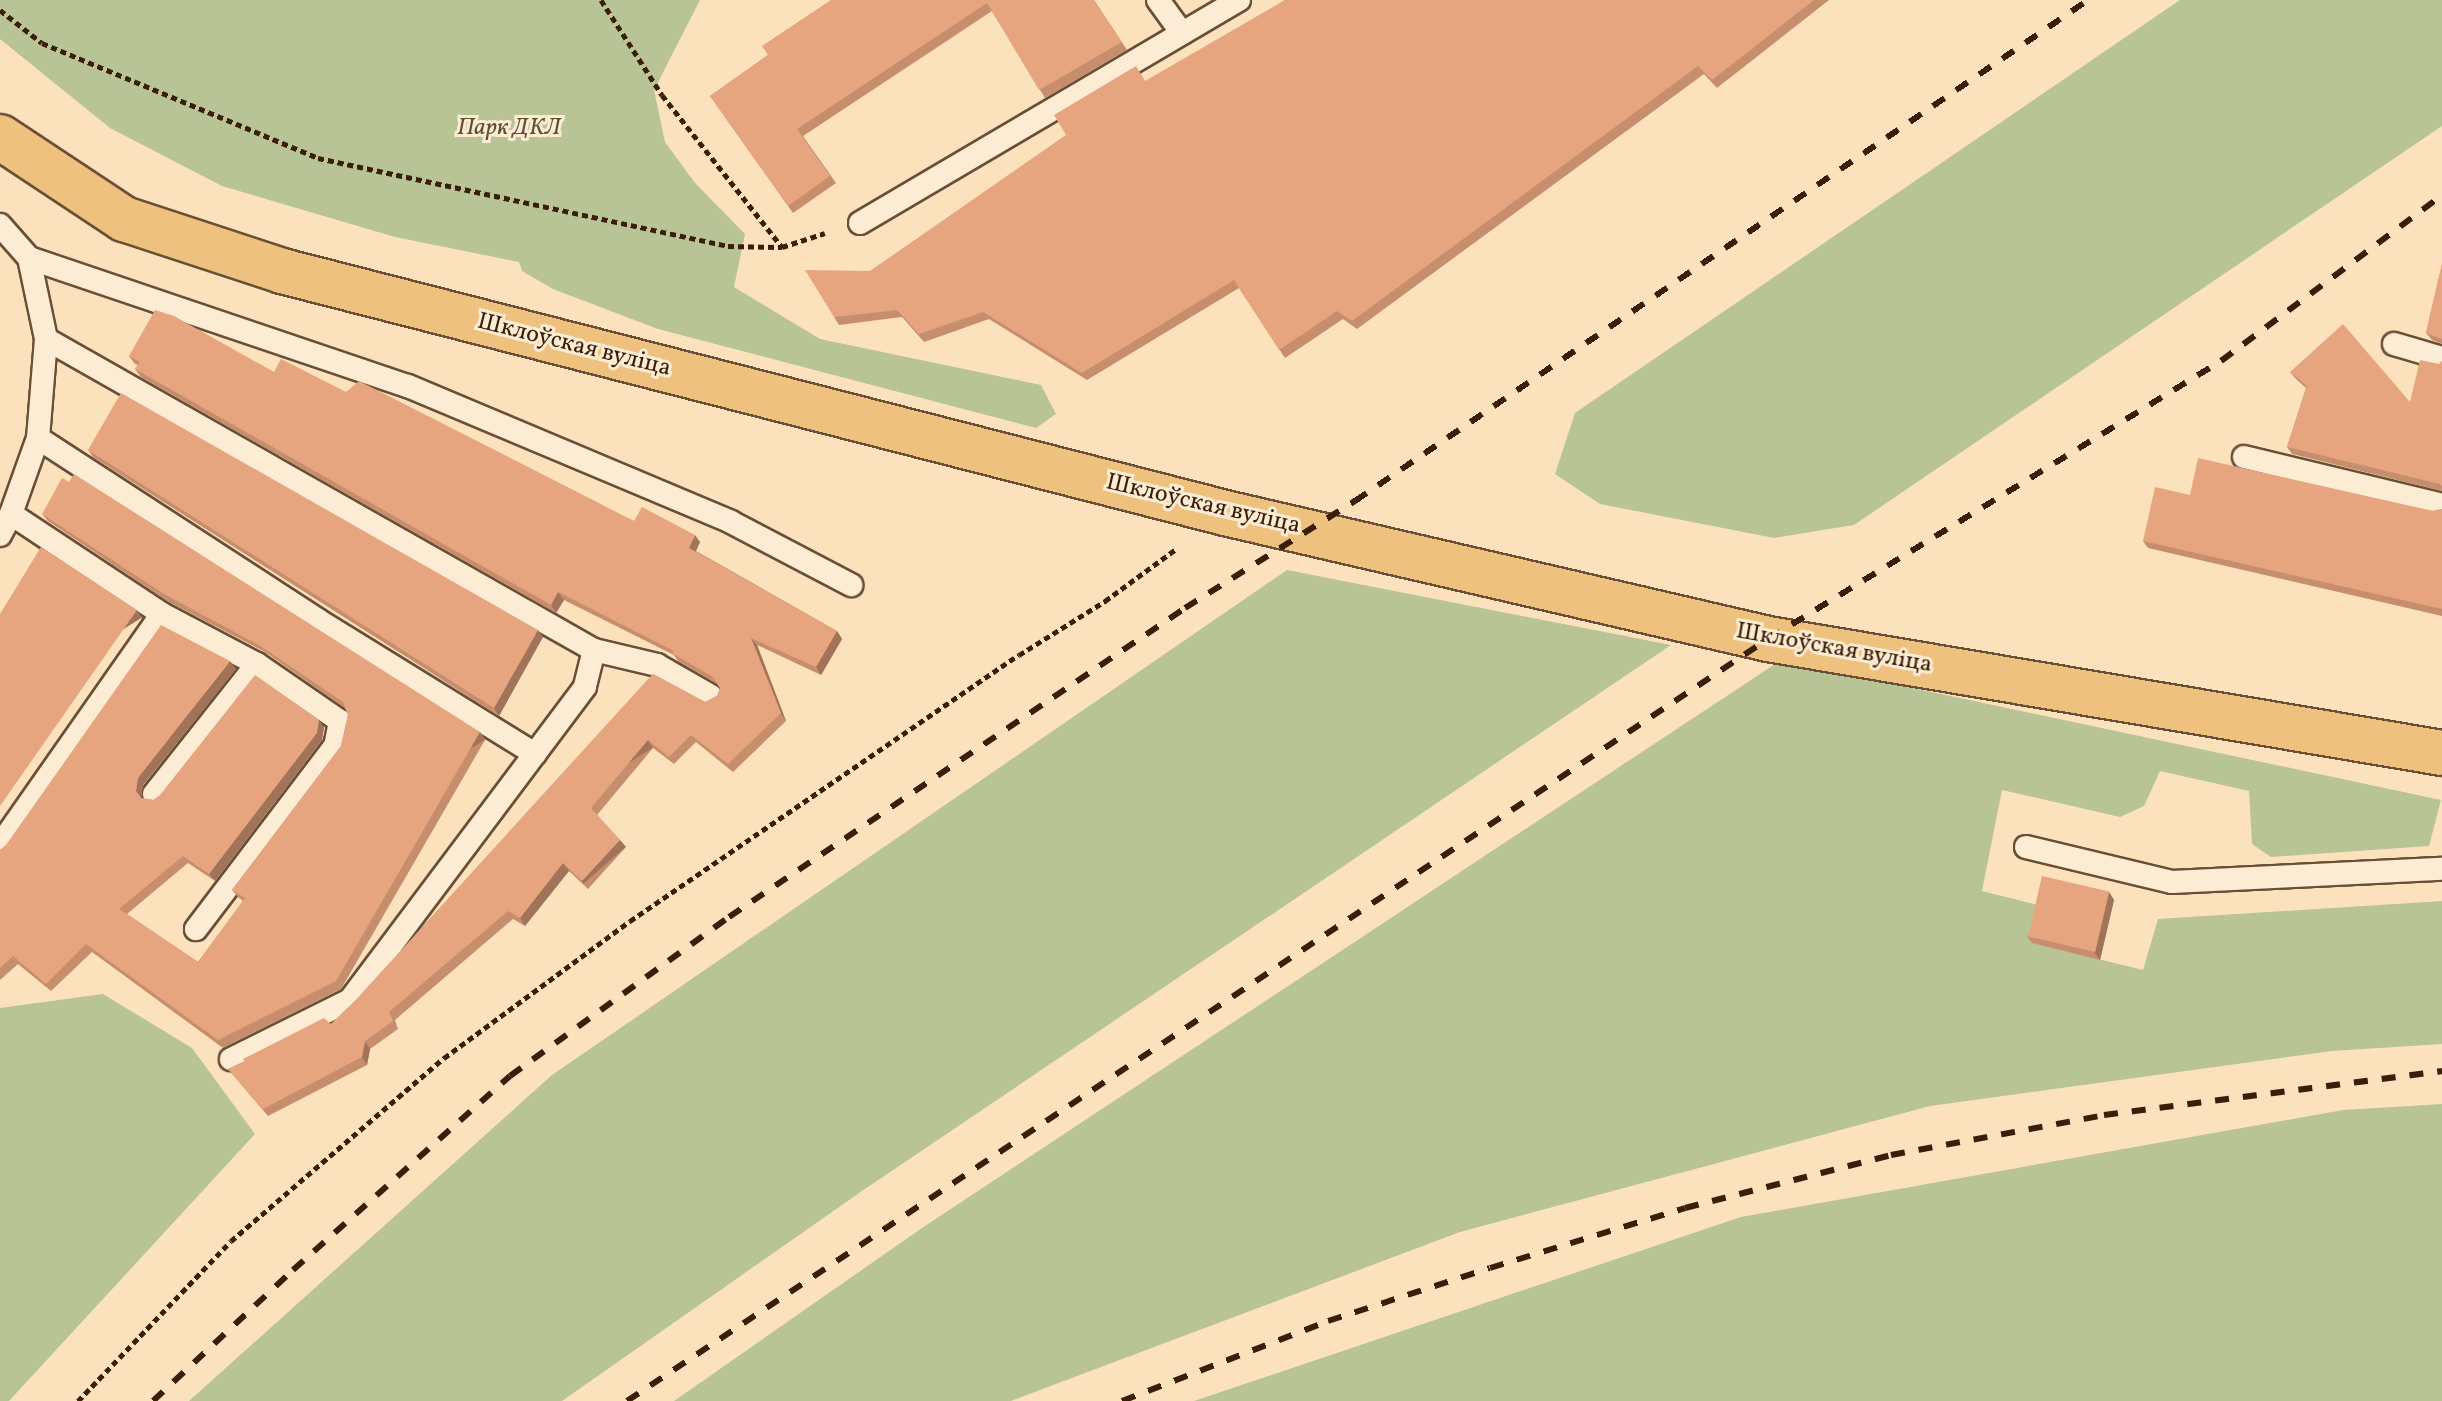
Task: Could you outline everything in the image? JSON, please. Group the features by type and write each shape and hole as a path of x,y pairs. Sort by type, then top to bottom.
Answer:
{"main road":[{"name":"Шклоўская вуліца","path":"0,137 124,219 282,271 1225,513 1312,530 1768,639 2442,753"}],"lane":[{"path":"1158,0 1182,33"},
{"path":"860,223 1239,0"},
{"path":"0,225 29,258 46,339 38,438 11,514 0,535"},
{"path":"29,258 408,386 731,522 851,585"},
{"path":"46,339 594,650 657,665 711,696"},
{"path":"2394,344 2442,358"},
{"path":"38,438 318,620 535,754"},
{"path":"2244,457 2442,505"},
{"path":"11,514 162,614 257,664 340,721 335,746 196,929"},
{"path":"0,845 162,614"},
{"path":"231,1059 350,1000 585,687 594,650"},
{"path":"154,794 257,664"},
{"path":"2026,847 2172,882 2442,869"}],"path":[{"path":"601,0 662,95 782,247"},
{"path":"0,10 42,43 318,158 728,246 782,247 860,223"},
{"path":"78,1401 231,1241 444,1058 630,921 967,690 1105,601 1225,513"}],"green space":[{"name":"Парк ДКЛ","path":"0,0 700,0 654,90 665,142 695,183 745,234 734,287 820,339 1041,385 1056,414 1036,428 658,329 553,289 522,271 519,262 395,237 222,186 110,128 0,39"},
{"path":"2180,0 2442,0 2442,126 1854,525 1774,538 1600,504 1555,474 1575,413"},
{"path":"1287,570 1671,645 862,1191 562,1401 189,1401 552,1075"},
{"path":"1781,660 2441,800 2429,846 2271,857 2252,844 2249,791 2160,771 2144,806 2120,817 2002,790 1982,891 2042,906 2033,943 2143,970 2158,919 2442,901 2442,1044 2332,1051 1930,1106 1460,1232 1011,1401 674,1401 922,1228"},
{"path":"103,994 192,1048 255,1134 9,1401 0,1401 0,1008"},
{"path":"2442,1104 2442,1401 1194,1401 1741,1217 2343,1110"}],"building":[{"path":"831,0 1094,0 1122,42 1039,90 987,3 797,129 830,176 788,206 710,96 768,55 762,46"},
{"path":"1285,0 1814,0 1712,80 1698,66 1352,321 1337,311 1279,350 1234,280 1082,373 983,312 919,334 897,310 834,317 805,270 870,271 1066,135 1054,115 1136,66 1145,81"},
{"path":"2442,264 2442,339 2426,333"},
{"path":"155,310 174,316 274,372 281,359 346,392 359,381 634,521 642,507 695,535 689,548 837,631 816,667 751,638 781,713 728,764 691,735 669,757 648,740 591,808 620,840 582,881 563,863 520,918 508,911 389,1012 393,1021 365,1041 362,1057 263,1109 228,1069 324,1018 331,1024 653,674 705,702 717,696 720,688 713,677 672,653 674,651 558,592 551,605 135,369 140,362 129,356"},
{"path":"2343,324 2410,402 2420,360 2439,364 2442,361 2442,486 2287,447 2307,386 2290,372"},
{"path":"121,393 538,630 494,708 88,450"},
{"path":"2198,458 2433,511 2442,509 2442,609 2143,541 2155,487 2190,495"},
{"path":"74,474 480,732 336,981 218,1040 86,944 46,984 13,956 0,968 0,850 161,625 230,661 138,778 136,791 141,798 153,800 160,795 255,675 319,720 317,733 209,874 183,856 119,909 198,962 245,898 232,890 341,746 348,715 343,702 259,645 164,594 42,514 62,478 69,482"},
{"path":"41,547 137,610 0,806 0,614"},
{"path":"2042,876 2109,892 2095,952 2028,936"}],"railway":[{"path":"153,1401 293,1270 510,1076 729,917 1185,608 1355,501 2088,0"},
{"path":"627,1401 1768,639 2221,361 2442,195"},
{"path":"1122,1401 1328,1321 1490,1268 1685,1208 1891,1155 2104,1115 2442,1071"}]}
